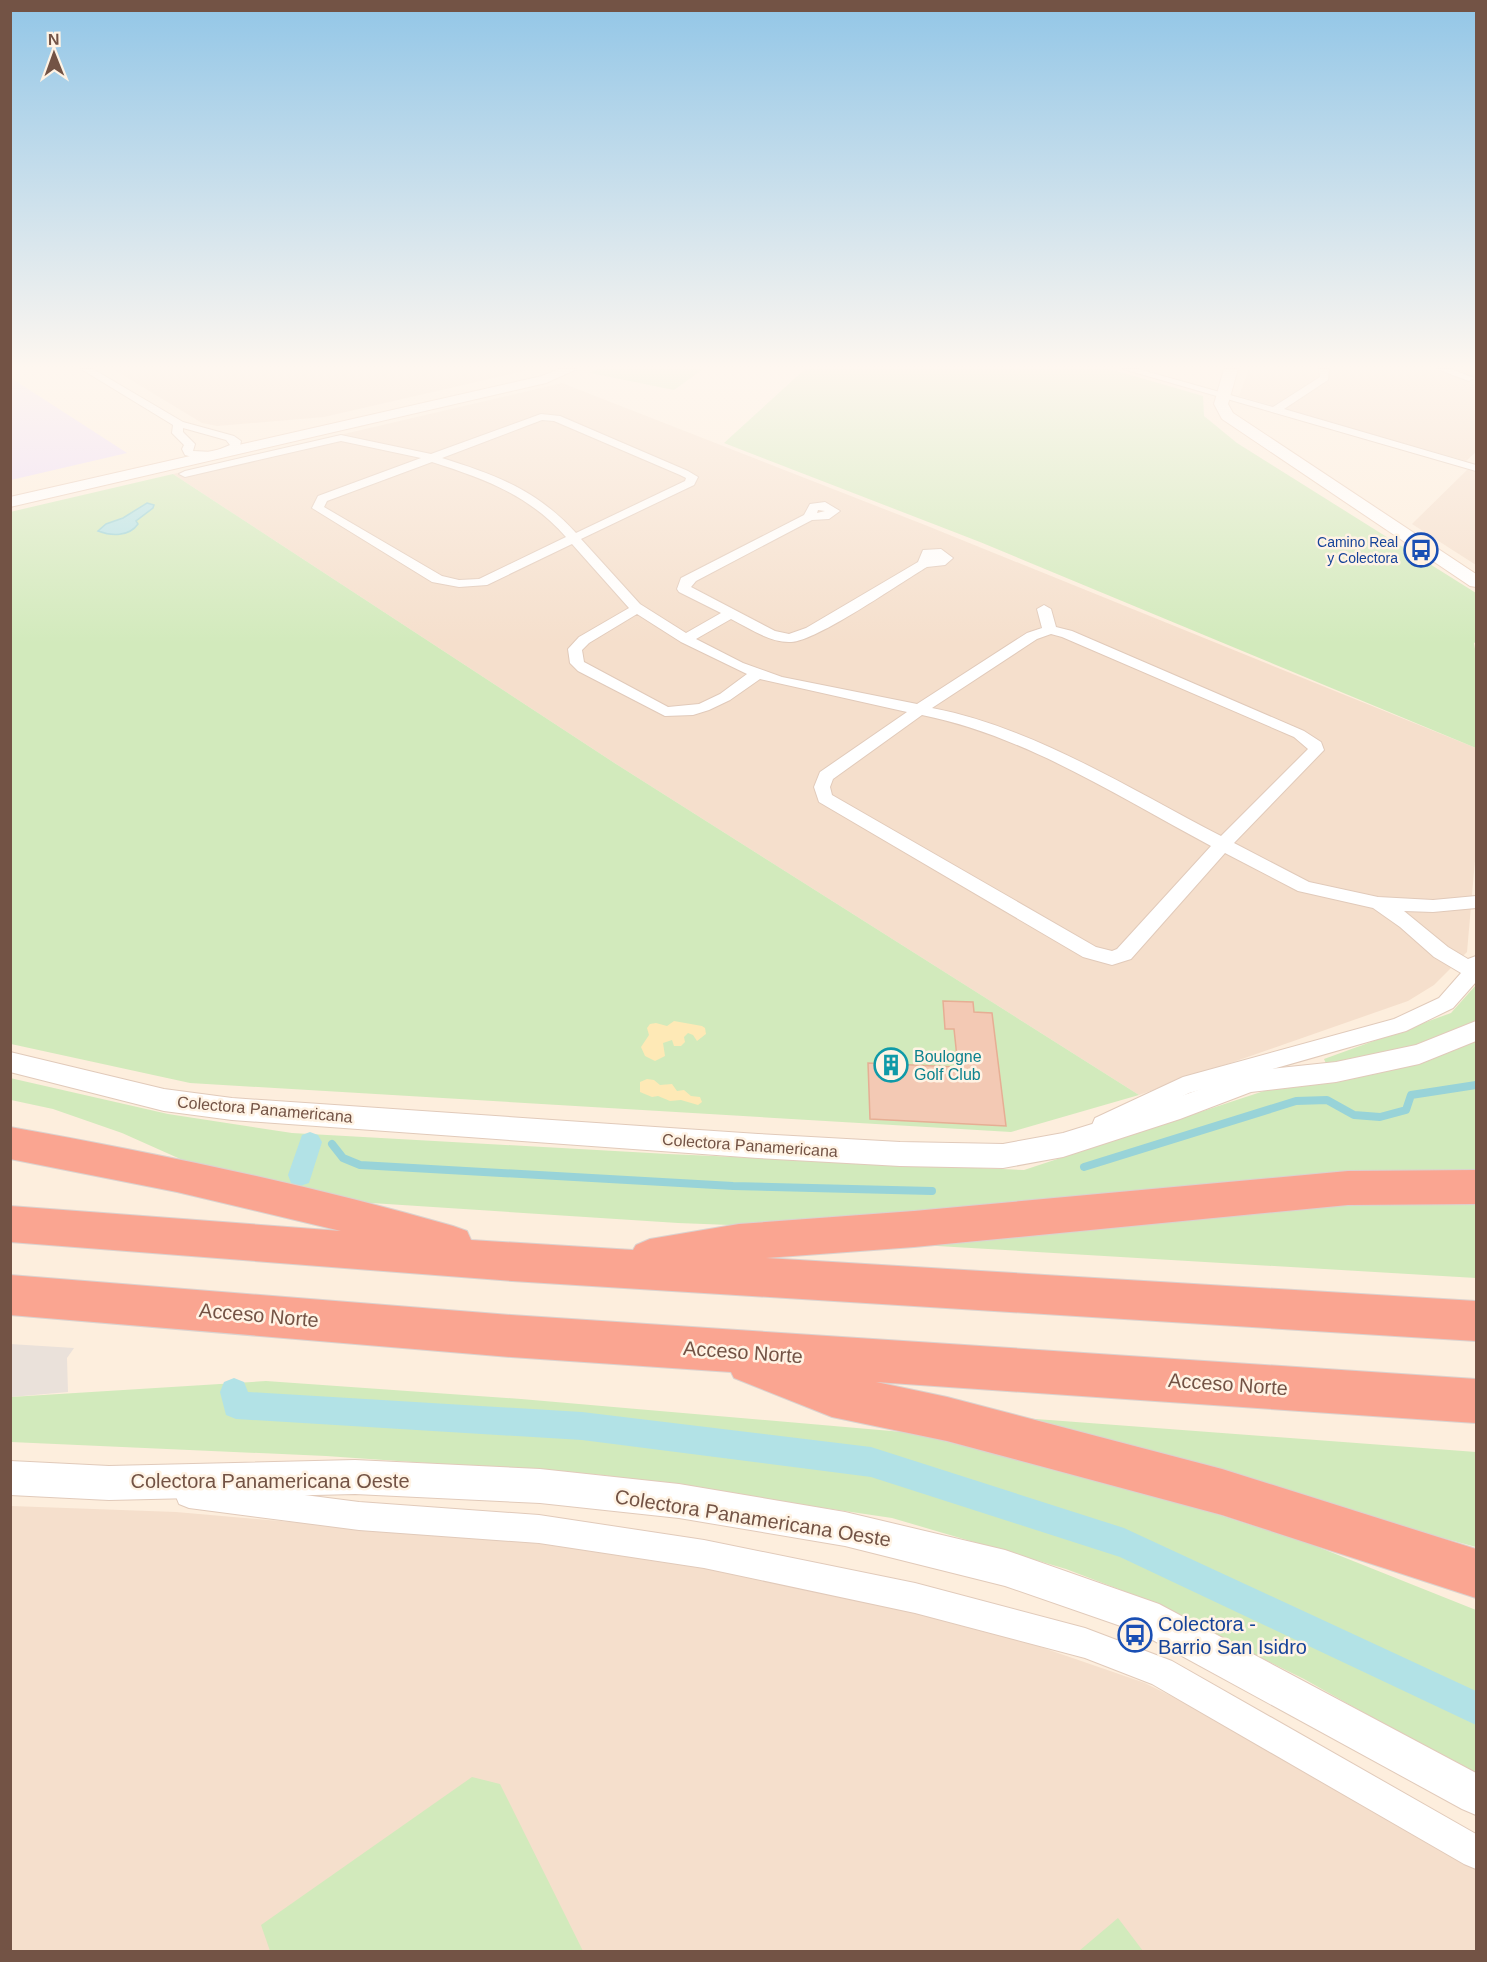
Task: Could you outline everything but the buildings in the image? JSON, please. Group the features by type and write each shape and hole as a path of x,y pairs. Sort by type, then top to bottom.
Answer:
{"highway":[{"path":"10,1143 129,1165 375,1220 512,1262"},
{"path":"598,1267 739,1242 914,1229 1320,1190 1476,1187"},
{"path":"10,1224 512,1262 1476,1321"},
{"name":"Acceso Norte","path":"10,1295 719,1351 1476,1401"},
{"path":"719,1351 832,1395 947,1419 1222,1492 1476,1574"}],"main road":[{"path":"10,493 108,471 140,461"},
{"path":"10,502 193,461"},
{"path":"1293,461 1476,574"},
{"path":"1358,502 1476,582"}],"street":[{"path":"184,474 243,461"},
{"path":"424,461 322,499 318,508 437,579 467,585 482,582 690,483 692,477 654,461"},
{"path":"439,461 476,472 534,500 568,530 572,539 580,543 624,597 637,609 686,639 757,674 956,717 1029,743 1304,887 1378,903 1433,906 1476,902"},
{"path":"1451,461 1476,468"},
{"path":"809,517 686,581 684,589 771,634 780,637 798,637 924,564"},
{"path":"637,609 584,640 575,649 577,663 583,669 665,711 679,712 694,712 714,706 757,674"},
{"path":"1044,609 1050,630"},
{"path":"686,639 730,614"},
{"path":"1050,630 1067,634 1299,734 1315,745 1316,750 1311,758 1222,845 1124,954 1112,958 1090,952 825,798 822,791 822,784 826,776 920,709 1032,636 1050,630"},
{"path":"1063,1145 1184,1086 1399,1026 1446,1003 1475,969 1441,952 1407,922 1378,903"},
{"name":"Colectora Panamericana","path":"10,1062 164,1100 232,1109 900,1154 1003,1156 1063,1145 1250,1083 1336,1072 1408,1056 1476,1031"},
{"name":"Colectora Panamericana Oeste","path":"10,1478 109,1483 355,1477 540,1486 679,1501 845,1529 1005,1568 1146,1617 1476,1795"},
{"path":"109,1483 359,1516 538,1529 704,1554 915,1598 1085,1643 1170,1676 1476,1852"}],"shaded area":[{"path":"11,461 95,461 11,480"},
{"path":"230,461 760,461 1476,748 1476,849 1467,952 1434,985 1408,1001 1139,1095 616,764 173,474"},
{"path":"1468,469 1476,471 1476,565 1412,524"},
{"path":"10,1344 74,1348 67,1358 68,1392 11,1397"},
{"path":"11,1506 176,1512 649,1553 965,1621 1145,1683 1281,1751 1476,1865 1476,1951 11,1952"}],"green space":[{"path":"769,461 1265,461 1476,593 1476,642 1474,643 1476,748 980,542"},
{"name":"Boulogne Golf Club","path":"173,474 616,764 1139,1095 1011,1132 190,1083 11,1044 10,512"},
{"path":"1476,985 1476,1020 1441,1037 1404,1049 1327,1066 1324,1059 1451,1013"},
{"path":"1476,1037 1476,1175 756,1226 356,1202 196,1166 122,1133 53,1109 11,1100 10,1078 168,1114 292,1133 668,1154 1024,1170 1267,1090 1379,1073"},
{"path":"1369,1200 1476,1200 1476,1278 886,1243"},
{"path":"266,1381 521,1399 914,1433 1182,1503 1313,1545 1476,1610 1476,1776 1304,1679 1134,1595 1066,1569 892,1518 602,1475 326,1456 11,1442 11,1397"},
{"path":"996,1416 1476,1452 1476,1547"},
{"path":"472,1777 500,1784 583,1951 270,1951 261,1925"},
{"path":"1118,1918 1143,1951 1079,1951"}],"sand":[{"path":"674,1021 702,1026 706,1034 697,1041 693,1035 688,1033 681,1046 674,1046 672,1040 663,1043 665,1056 655,1061 645,1056 641,1047 649,1035 647,1028 650,1024 667,1026"},
{"path":"647,1079 654,1080 660,1085 672,1084 677,1091 684,1090 691,1096 700,1097 702,1102 698,1105 681,1100 670,1101 640,1092 640,1082"}],"water":[{"path":"147,503 154,505 153,508 136,521 138,524 130,531 108,534 98,531 106,524 123,518"}],"waterway":[{"path":"1084,1167 1296,1101 1327,1100 1354,1115 1380,1117 1406,1110 1411,1095 1476,1085"},
{"path":"300,1175 310,1142"},
{"path":"332,1144 343,1158 360,1165 733,1186 932,1191"},
{"path":"234,1392 236,1405 582,1426 871,1462 1124,1543 1476,1708"}],"place":[{"name":"Camino Real y Colectora","path":"1421,550"},
{"name":"Boulogne Golf Club","path":"891,1065"},
{"name":"Colectora - Barrio San Isidro","path":"1135,1635"}]}
